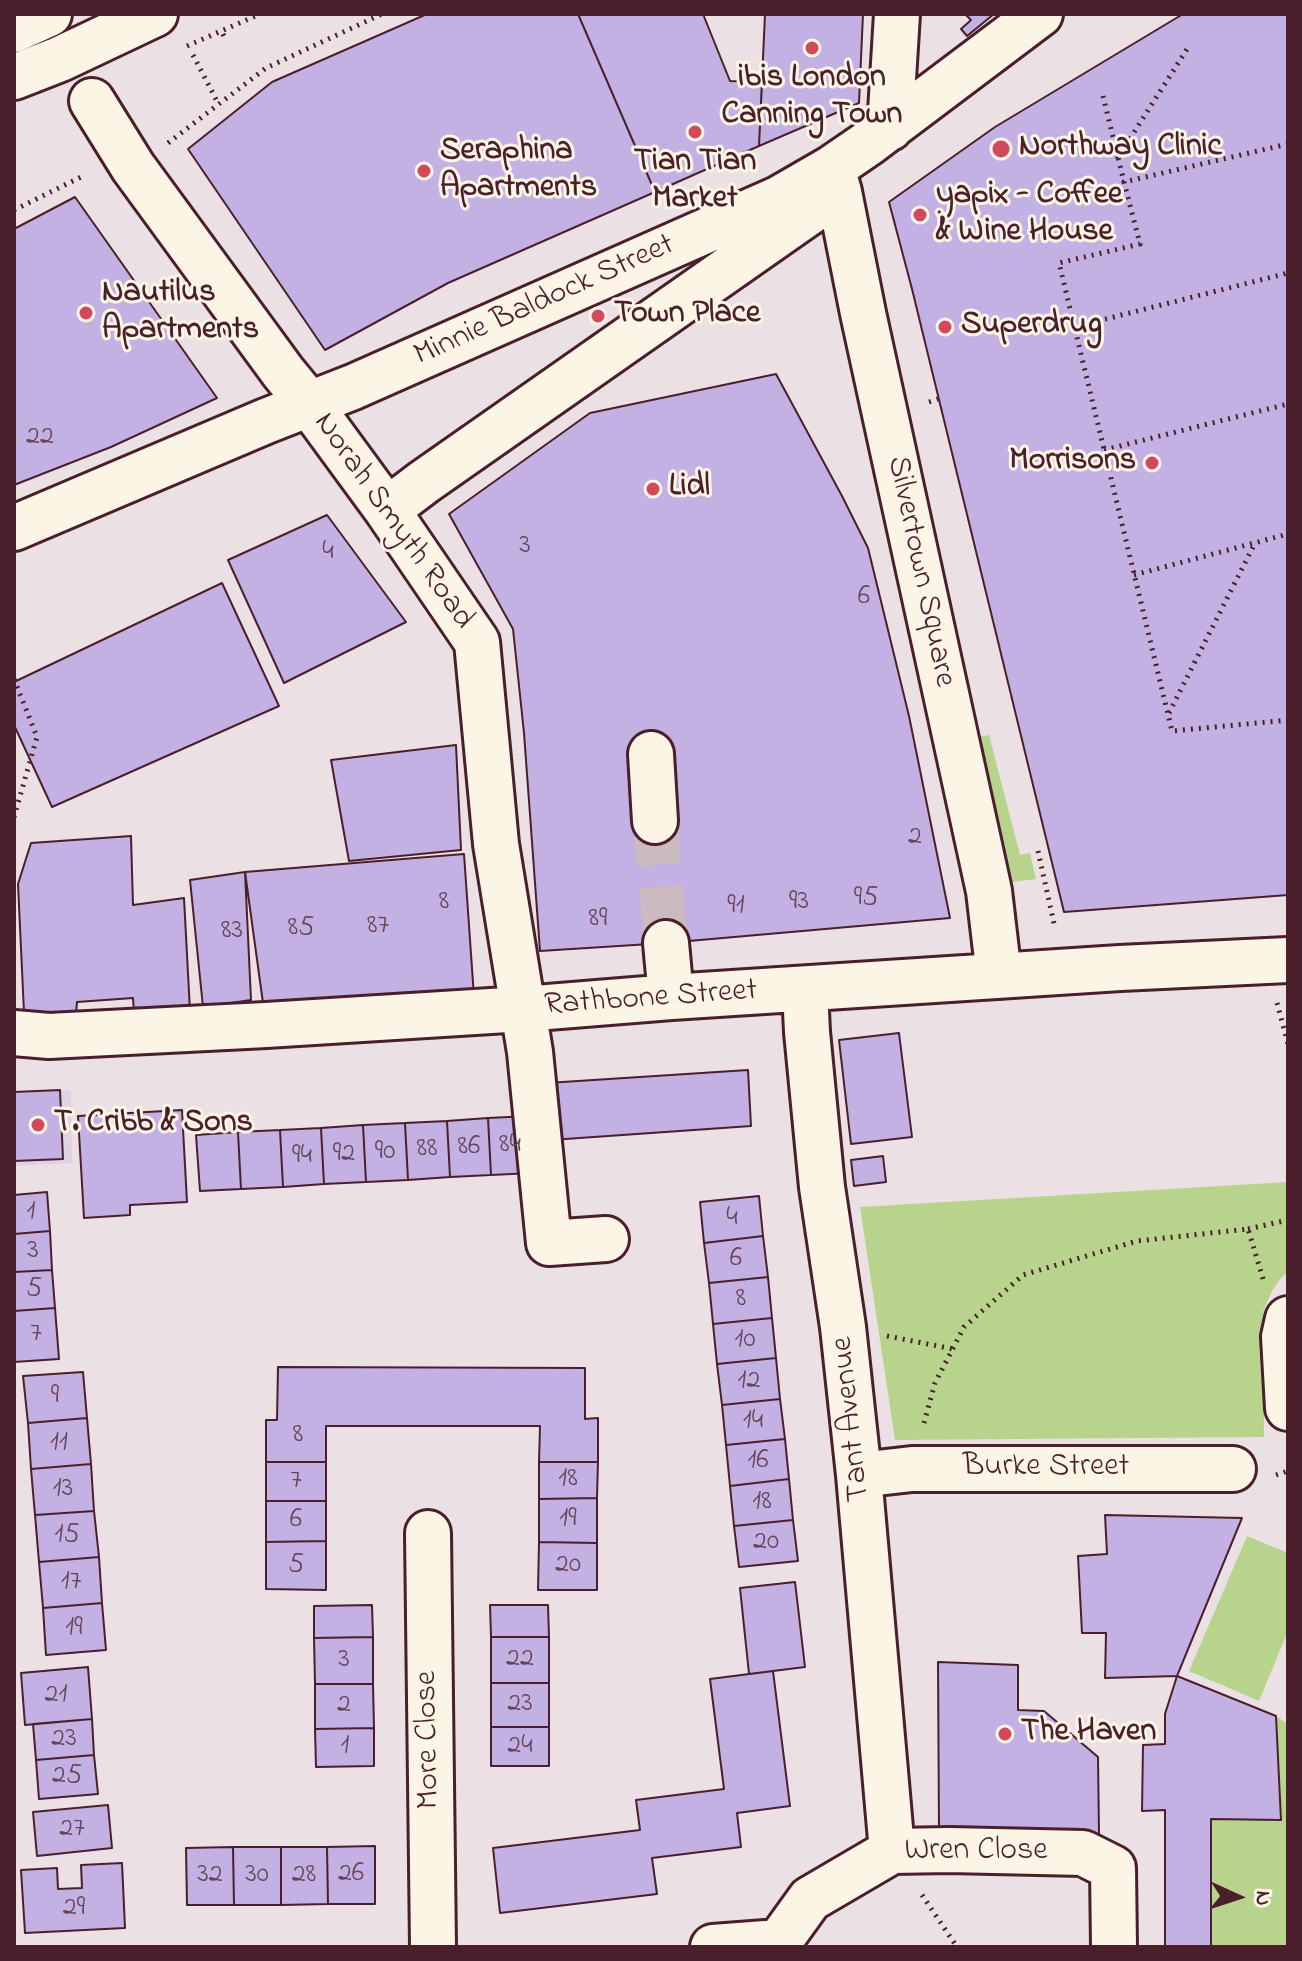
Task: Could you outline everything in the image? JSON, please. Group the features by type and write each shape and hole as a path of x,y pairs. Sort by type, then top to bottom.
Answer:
{"street":[{"path":"14,30 49,14"},
{"path":"890,128 897,14"},
{"name":"Minnie Baldock Street","path":"14,528 310,405 780,198 835,180 890,128 1040,14"},
{"path":"14,77 60,59 133,19"},
{"name":"Norah Smyth Road","path":"92,101 133,167 387,510 477,642 496,844 530,1052 549,1243 606,1239"},
{"path":"387,510 835,180"},
{"name":"Silvertown Square","path":"835,180 989,891 999,976"},
{"path":"651,754 655,821"},
{"path":"666,943 671,997"},
{"name":"Rathbone Street","path":"14,1033 49,1036 266,1025 1120,968 1282,977"},
{"name":"Tant Avenue","path":"805,989 822,1187 843,1327 859,1475 892,1851"},
{"path":"1288,1319 1284,1337 1288,1408"},
{"name":"Burke Street","path":"859,1475 912,1469 1233,1469"},
{"name":"More Close","path":"428,1533 433,1947"},
{"name":"Wren Close","path":"780,1944 810,1899 892,1851 949,1850 1083,1853 1113,1868 1114,1947"},
{"path":"713,1947 780,1944"}],"path":[{"path":"165,146 266,68 382,14"},
{"path":"1117,159 1189,46"},
{"path":"193,55 218,103"},
{"path":"1103,96 1140,244 1059,263 1172,731 1288,720"},
{"path":"1124,182 1288,144"},
{"path":"14,210 89,173"},
{"path":"1074,327 1288,273"},
{"path":"929,402 938,399"},
{"path":"1104,450 1288,404"},
{"path":"1134,575 1288,534"},
{"path":"1168,715 1255,543"},
{"path":"14,679 37,737 14,817"},
{"path":"1038,851 1057,935"},
{"path":"1282,977 1288,1044"},
{"path":"912,1469 935,1383 964,1327 1023,1275 1137,1241 1248,1229 1288,1220"},
{"path":"1248,1229 1265,1284"},
{"path":"843,1327 953,1349"}],"shaded area":[{"name":"T. Cribb & Sons","path":"71,1090 72,1163 14,1166 14,1093"}],"green space":[{"path":"989,735 1020,855 1030,853 1036,879 1005,883 971,738"},
{"path":"1288,1182 1288,1272 1276,1285 1263,1312 1264,1437 895,1440 860,1207"},
{"path":"1247,1536 1288,1553 1288,1631 1259,1701 1189,1671"},
{"path":"1276,1716 1288,1724 1288,1947 1211,1947 1211,1819 1281,1820"}],"building":[{"name":"Seraphina Apartments","path":"427,14 578,14 655,192 448,283 325,350 188,149 272,82"},
{"path":"578,14 703,14 730,81 762,82 759,146 655,192"},
{"name":"ibis London Canning Town","path":"765,14 863,14 859,103 759,146"},
{"path":"965,14 994,14 967,36 961,29 971,20"},
{"path":"1183,14 1288,14 1288,895 1064,912 889,202 995,127"},
{"name":"Nautilus Apartments","path":"75,197 217,398 111,447 14,485 14,229"},
{"path":"776,374 868,548 909,716 950,918 540,951 513,629 449,514 590,413"},
{"path":"327,515 406,622 284,683 228,560"},
{"path":"222,583 279,706 52,807 14,725 14,682"},
{"path":"456,745 461,850 349,861 331,760"},
{"path":"131,836 133,905 184,898 190,1011 134,1013 133,998 77,1002 75,1027 25,1034 18,884 31,843"},
{"path":"464,854 475,1011 266,1025 245,872"},
{"path":"245,872 251,1000 203,1007 190,880"},
{"path":"899,1033 912,1137 851,1144 839,1040"},
{"path":"748,1070 751,1126 551,1140 547,1083"},
{"name":"T. Cribb & Sons","path":"60,1090 63,1159 14,1161 14,1092"},
{"path":"182,1110 187,1202 130,1205 130,1215 84,1218 78,1116"},
{"path":"529,1116 533,1173 491,1175 488,1118"},
{"path":"488,1118 491,1175 450,1177 447,1121"},
{"path":"447,1121 450,1177 408,1180 405,1123"},
{"path":"405,1123 408,1180 366,1182 363,1125"},
{"path":"363,1125 366,1182 324,1184 321,1128"},
{"path":"321,1128 324,1184 283,1187 280,1130"},
{"path":"280,1130 283,1187 241,1189 238,1132"},
{"path":"238,1132 241,1189 200,1191 196,1135"},
{"path":"883,1156 886,1182 854,1186 851,1160"},
{"path":"47,1192 50,1231 14,1234 14,1195"},
{"path":"759,1196 763,1236 704,1243 700,1202"},
{"path":"50,1231 52,1270 14,1272 14,1234"},
{"path":"763,1236 768,1277 709,1283 704,1243"},
{"path":"52,1270 55,1308 14,1311 14,1272"},
{"path":"768,1277 772,1318 713,1324 709,1283"},
{"path":"55,1308 59,1359 14,1362 14,1311"},
{"path":"772,1318 776,1358 717,1364 713,1324"},
{"path":"776,1358 780,1399 722,1405 717,1364"},
{"path":"278,1367 585,1368 585,1419 598,1418 598,1462 539,1462 540,1426 326,1426 326,1462 266,1462 266,1420 277,1420"},
{"path":"83,1372 87,1418 28,1423 23,1376"},
{"path":"780,1399 785,1439 726,1445 722,1405"},
{"path":"87,1418 91,1464 31,1469 28,1423"},
{"path":"785,1439 789,1479 730,1486 726,1445"},
{"path":"266,1462 326,1462 326,1501 266,1501"},
{"path":"539,1462 598,1462 597,1498 539,1499"},
{"path":"91,1464 94,1511 35,1515 31,1469"},
{"path":"789,1479 793,1520 734,1526 730,1486"},
{"path":"597,1498 597,1543 539,1542 539,1499"},
{"path":"266,1501 326,1501 326,1541 266,1542"},
{"path":"94,1511 99,1557 39,1562 35,1515"},
{"path":"1105,1515 1242,1518 1177,1676 1105,1678 1106,1633 1082,1633 1078,1556 1107,1554"},
{"path":"793,1520 798,1561 739,1567 734,1526"},
{"path":"326,1541 326,1590 266,1589 266,1542"},
{"path":"539,1542 597,1543 597,1590 538,1590"},
{"path":"99,1557 102,1603 43,1608 39,1562"},
{"path":"795,1582 805,1667 749,1674 740,1588"},
{"path":"102,1603 106,1650 46,1655 43,1608"},
{"path":"372,1605 373,1637 314,1638 314,1606"},
{"path":"490,1605 548,1605 549,1637 491,1637"},
{"path":"373,1637 373,1684 315,1684 314,1638"},
{"path":"491,1637 549,1637 549,1683 491,1683"},
{"name":"The Haven","path":"938,1662 1018,1665 1018,1710 1044,1711 1098,1757 1099,1834 939,1831"},
{"path":"88,1667 92,1719 25,1725 21,1673"},
{"path":"773,1671 790,1806 737,1813 741,1847 652,1858 657,1894 500,1913 493,1848 640,1830 636,1800 724,1789 710,1679"},
{"path":"1177,1676 1276,1716 1281,1820 1211,1819 1211,1947 1165,1947 1165,1810 1142,1811 1143,1745 1165,1744 1165,1714"},
{"path":"491,1683 549,1683 549,1727 491,1727"},
{"path":"315,1684 373,1684 374,1728 315,1729"},
{"path":"92,1719 94,1755 36,1760 33,1724"},
{"path":"491,1727 549,1727 549,1766 491,1766"},
{"path":"374,1728 374,1766 316,1767 315,1729"},
{"path":"94,1755 98,1794 39,1799 36,1760"},
{"path":"108,1805 112,1848 37,1856 33,1812"},
{"path":"375,1846 375,1904 328,1904 327,1847"},
{"path":"233,1847 234,1905 187,1905 186,1848"},
{"path":"233,1847 281,1847 281,1905 234,1905"},
{"path":"281,1847 327,1847 328,1904 281,1905"},
{"path":"122,1863 125,1928 25,1933 21,1870 57,1868 58,1889 82,1888 81,1865"}],"tunnel":[{"path":"655,821 666,943"}],"place":[{"name":"ibis London Canning Town","path":"812,48"},
{"name":"Tian Tian Market","path":"695,132"},
{"name":"Northway Clinic","path":"1001,149"},
{"name":"Seraphina Apartments","path":"424,171"},
{"name":"yapix - Coffee & Wine House","path":"920,215"},
{"name":"Nautilus Apartments","path":"86,313"},
{"name":"Town Place","path":"598,316"},
{"name":"Superdrug","path":"945,327"},
{"name":"Morrisons","path":"1152,463"},
{"name":"Lidl","path":"653,489"},
{"name":"T. Cribb & Sons","path":"38,1125"},
{"name":"The Haven","path":"1005,1734"}]}
